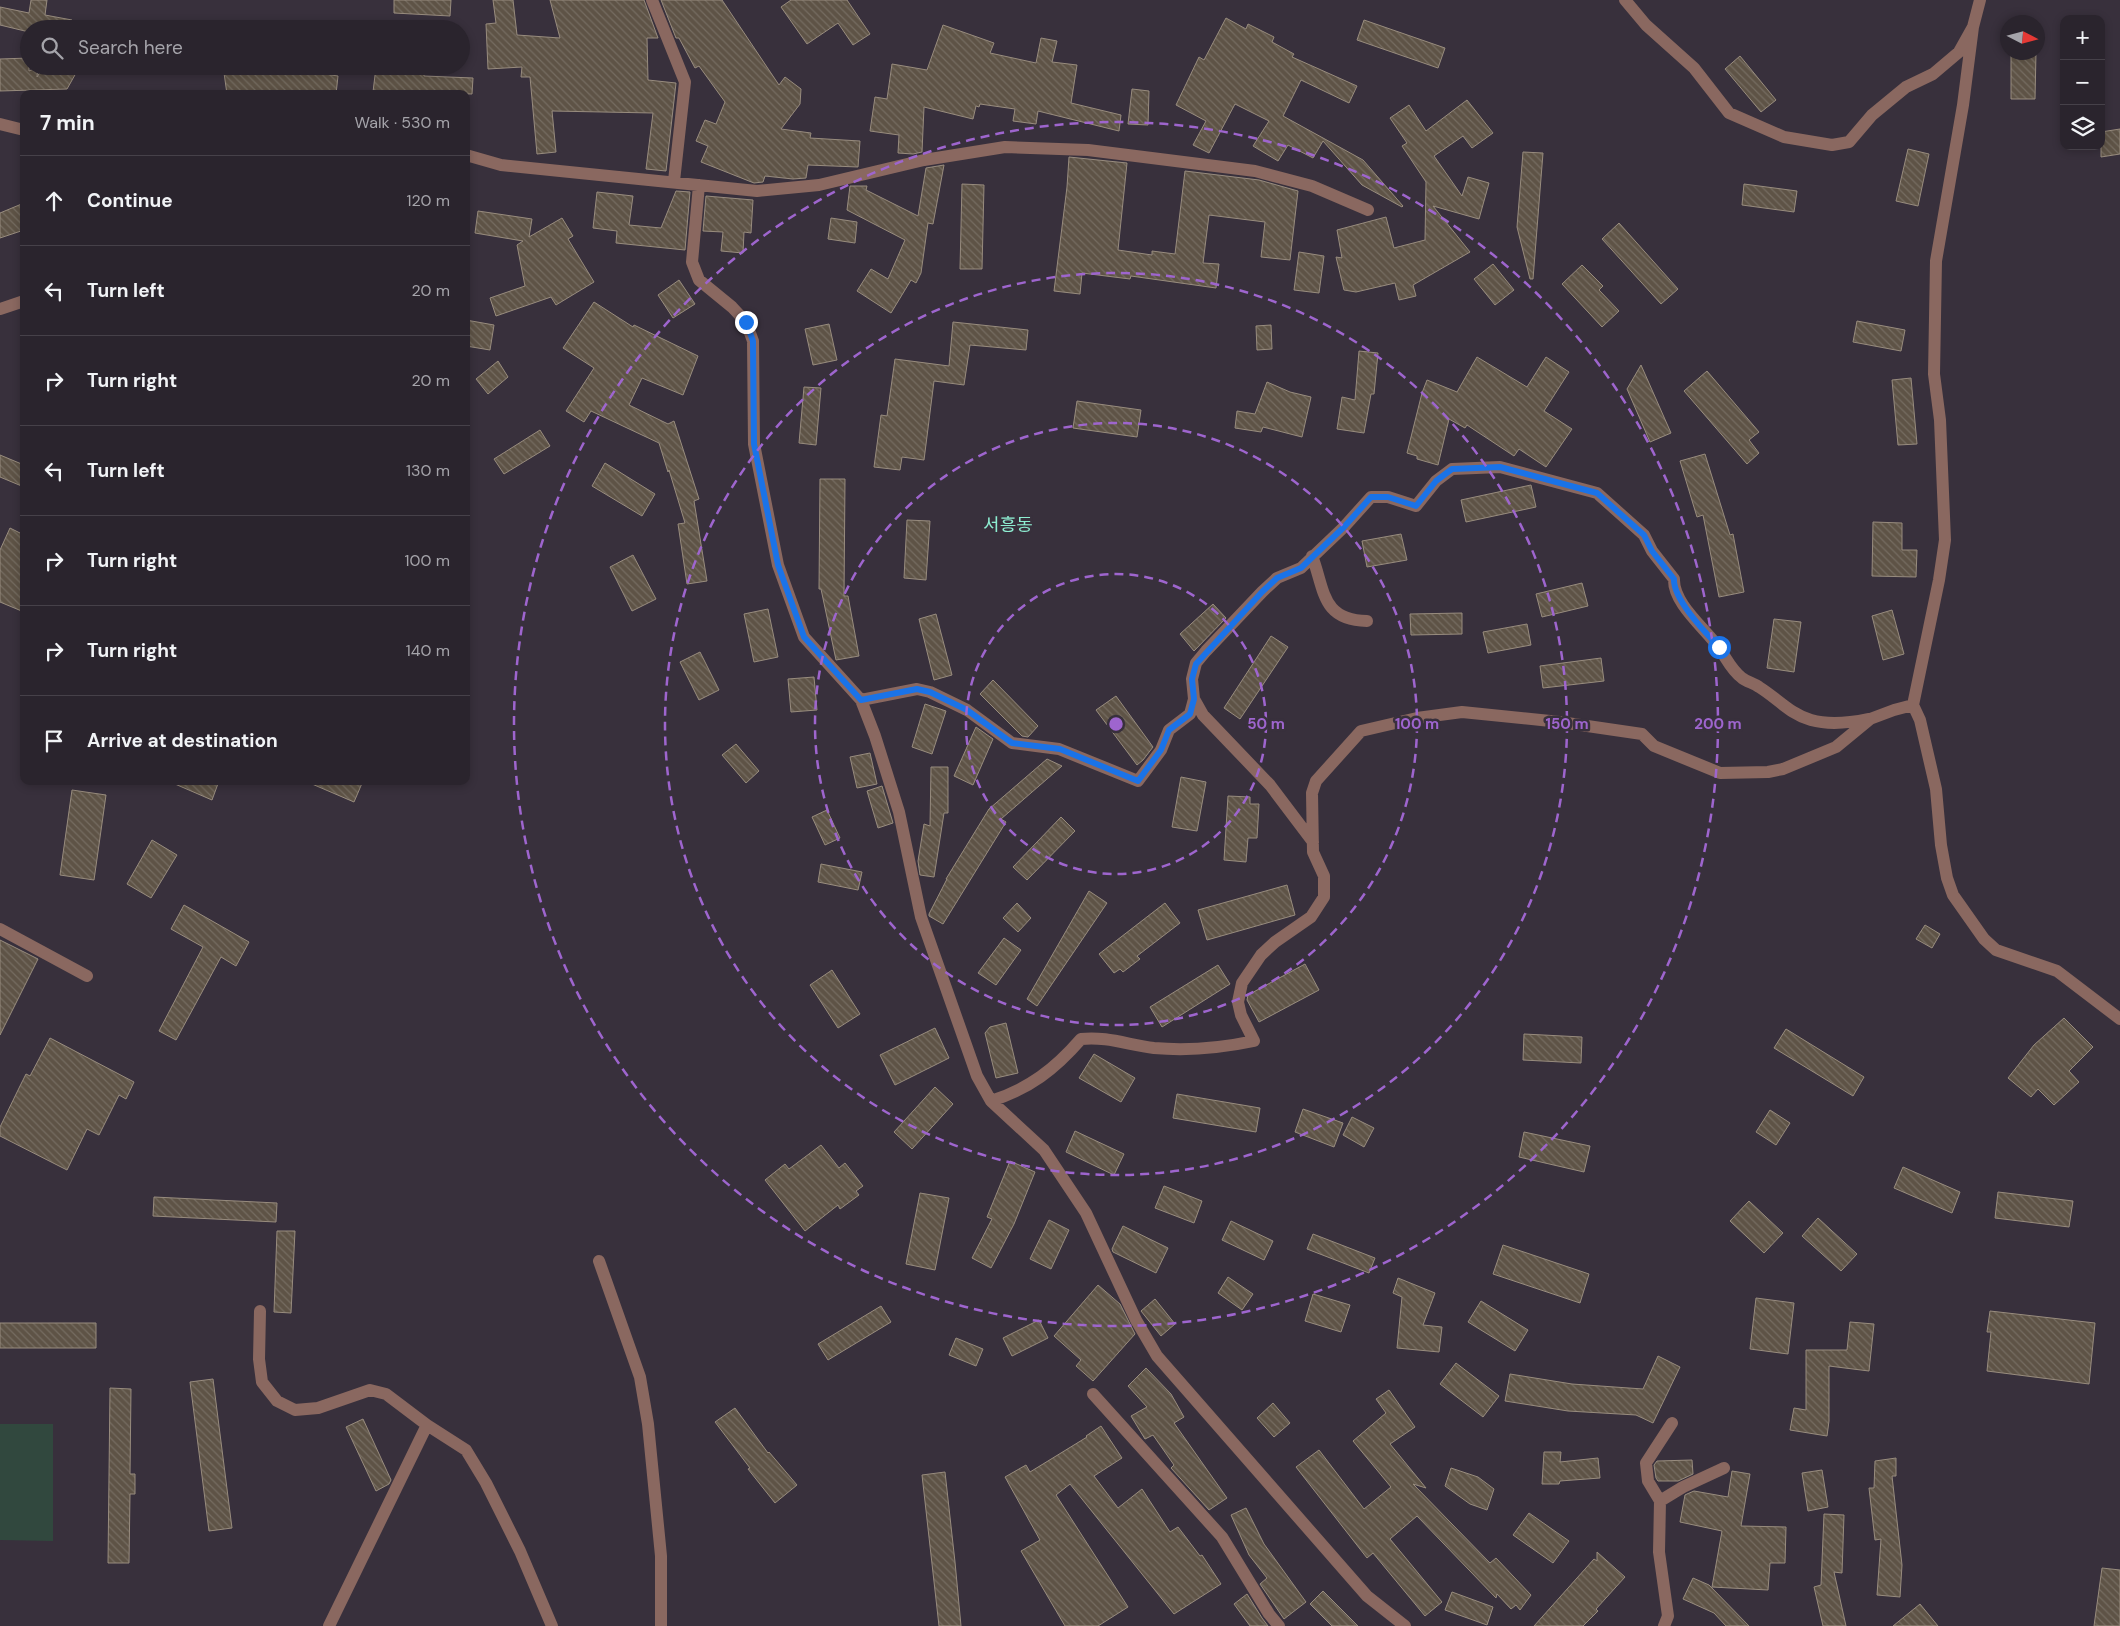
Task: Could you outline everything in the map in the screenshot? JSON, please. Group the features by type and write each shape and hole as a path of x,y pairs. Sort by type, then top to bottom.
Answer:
{"street":[{"path":"652,0 685,82 674,181"},
{"path":"1625,0 1646,25 1694,68 1729,113 1756,123 1784,137 1822,145 1849,142 1872,115 1906,87 1933,74 1959,52 1973,27"},
{"path":"1980,0 1973,27 1936,261 1934,374 1940,420 1945,540 1940,580 1913,705 1920,720 1936,789 1941,844 1947,878 1957,901 1984,939 1996,950 2057,972 2120,1019"},
{"path":"0,124 20,129"},
{"path":"470,156 501,165 674,181 757,191 819,185 924,160 1005,147 1078,149 1255,171 1312,186 1368,210"},
{"path":"699,185 692,262 699,280 732,307 746,322 753,341 754,444 778,565 804,637 861,700 875,736 899,812 924,925 977,1076 991,1101 1044,1150 1086,1213 1136,1320 1157,1356 1367,1596 1405,1626"},
{"path":"0,309 20,302"},
{"path":"861,700 917,689 930,692 967,710 1012,743 1060,749 1138,781 1161,750 1169,730 1190,714 1194,699 1192,679 1196,664 1267,587 1287,573 1301,568 1344,527 1371,497 1388,497 1416,506 1436,481 1452,469 1500,467 1597,493 1644,535 1652,551 1674,579 1674,588 1694,620 1719,647 1729,666 1744,680 1758,686 1793,713 1810,720 1845,723 1870,719 1913,705"},
{"path":"1312,556 1326,598 1334,611 1343,618 1367,621"},
{"path":"1194,699 1203,715 1270,785 1313,842"},
{"path":"991,1101 1011,1095 1035,1081 1063,1060 1081,1039 1094,1037 1153,1048 1188,1049 1221,1048 1254,1041 1241,1015 1238,1002 1242,983 1261,955 1275,942 1312,917 1324,897 1324,876 1312,852 1312,793 1316,781 1361,731 1417,718 1462,712 1560,722 1642,734 1654,746 1720,773 1768,772 1783,769 1836,747 1870,719"},
{"path":"0,929 88,976"},
{"path":"599,1261 640,1378 648,1424 661,1556 661,1626"},
{"path":"260,1311 259,1359 262,1382 278,1401 295,1410 318,1408 370,1390 386,1394 427,1425 466,1450 486,1483 520,1551 552,1626"},
{"path":"1093,1394 1222,1537 1269,1614 1279,1626"},
{"path":"1664,1626 1668,1616 1659,1552 1660,1501 1648,1481 1646,1463 1672,1423"},
{"path":"329,1626 427,1425"},
{"path":"1660,1501 1683,1487 1724,1468"}],"green space":[{"path":"0,1424 53,1424 53,1541 0,1540"}],"building":[{"path":"31,0 47,0 45,15 72,20 20,20 20,30 0,25 0,7 29,13"},
{"path":"394,0 451,0 450,16 394,13"},
{"path":"493,0 513,0 517,35 560,38 550,0 644,0 658,38 647,38 648,80 676,83 666,171 646,169 653,113 552,111 556,152 537,154 530,77 521,77 522,67 488,69 486,24 496,23"},
{"path":"661,0 722,0 779,85 785,77 801,89 800,104 781,129 811,133 810,138 860,141 858,167 808,165 806,178 793,179 765,176 763,182 754,183 701,162 708,146 696,141 705,120 716,124 725,102 699,66 695,68 679,38 676,38"},
{"path":"791,0 847,0 870,34 853,45 838,23 807,44 781,7"},
{"path":"1226,18 1246,29 1248,24 1274,37 1272,42 1294,54 1292,57 1357,86 1349,103 1301,80 1283,116 1363,160 1402,207 1362,185 1323,141 1313,158 1288,145 1278,161 1253,146 1269,121 1235,104 1209,153 1193,145 1206,121 1176,105 1199,57 1204,60"},
{"path":"1364,20 1445,48 1438,68 1357,40"},
{"path":"943,25 994,43 990,53 1036,63 1041,38 1057,41 1052,62 1077,65 1071,103 1121,115 1119,131 1038,111 1036,124 1013,121 1015,109 980,104 979,107 976,106 973,119 924,107 922,152 913,154 898,153 899,135 870,131 875,97 887,99 892,64 927,70"},
{"path":"1740,56 1776,100 1761,112 1725,69"},
{"path":"20,58 20,75 37,75 37,77 38,75 75,75 67,89 0,91 0,59"},
{"path":"2011,60 2036,60 2035,99 2011,99"},
{"path":"224,75 338,76 336,90 226,90"},
{"path":"375,75 473,78 472,94 470,94 470,90 373,90"},
{"path":"1132,89 1149,91 1148,125 1128,124"},
{"path":"1467,100 1493,133 1472,148 1463,136 1434,156 1462,196 1468,177 1489,183 1479,219 1433,206 1470,252 1413,285 1416,296 1399,300 1395,283 1356,292 1344,290 1336,257 1342,258 1337,230 1386,217 1394,248 1425,240 1426,182 1402,146 1407,143 1390,118 1409,105 1426,131"},
{"path":"2120,129 2120,154 2101,157 2101,150 2105,150 2105,131"},
{"path":"1908,149 1929,154 1918,206 1896,201"},
{"path":"1523,152 1543,153 1533,279 1530,279 1517,227"},
{"path":"1069,157 1127,163 1118,250 1152,255 1152,251 1175,254 1185,171 1259,180 1298,191 1290,260 1261,257 1265,222 1209,215 1203,263 1219,264 1216,288 1131,276 1130,279 1082,273 1080,294 1054,291"},
{"path":"944,165 933,224 928,223 921,273 916,283 911,280 891,313 857,291 871,269 888,279 905,240 847,210 850,186 867,186 866,190 918,216 926,168"},
{"path":"962,184 984,185 982,269 960,269"},
{"path":"1744,184 1797,191 1794,212 1742,205"},
{"path":"676,191 690,192 685,250 616,243 617,231 593,228 597,192 633,196 629,225 661,228"},
{"path":"706,196 753,200 751,233 744,232 743,253 721,251 723,232 703,231"},
{"path":"20,205 20,231 0,238 0,213"},
{"path":"478,211 532,219 529,237 562,218 573,236 568,239 594,282 556,305 551,297 496,316 490,298 525,286 517,245 523,241 475,233"},
{"path":"831,218 857,222 855,243 828,239"},
{"path":"1619,223 1678,289 1661,304 1602,239"},
{"path":"1299,252 1324,256 1319,293 1294,290"},
{"path":"1493,264 1514,290 1495,305 1474,279"},
{"path":"1582,265 1603,286 1599,290 1619,311 1602,327 1562,284"},
{"path":"679,280 695,304 673,318 658,295"},
{"path":"594,302 633,327 634,325 698,356 683,395 642,378 629,405 668,424 674,421 699,499 694,501 707,581 687,584 678,524 685,523 659,443 591,411 584,422 566,411 594,368 563,348"},
{"path":"470,321 494,325 490,350 470,347"},
{"path":"1857,321 1905,330 1901,351 1853,342"},
{"path":"953,322 1028,330 1026,350 970,345 964,385 934,381 924,460 902,457 900,470 874,467 881,415 887,416 895,359 949,366"},
{"path":"829,324 837,360 813,365 805,329"},
{"path":"1271,325 1272,349 1257,350 1256,326"},
{"path":"1359,351 1378,353 1374,394 1371,394 1364,433 1337,429 1342,397 1355,400"},
{"path":"1477,357 1527,387 1546,357 1569,372 1544,411 1572,429 1546,467 1519,449 1514,456 1467,425 1465,428 1449,419 1438,465 1417,459 1417,456 1407,453 1427,380 1457,392"},
{"path":"498,361 508,377 488,394 476,379"},
{"path":"1641,365 1671,433 1650,442 1627,389"},
{"path":"1707,371 1759,432 1749,440 1759,453 1747,464 1684,391"},
{"path":"1911,378 1917,444 1898,445 1892,380"},
{"path":"1267,382 1290,392 1311,397 1302,437 1263,427 1261,432 1235,428 1237,411 1255,414"},
{"path":"804,387 821,388 816,445 799,443"},
{"path":"1077,401 1141,410 1137,437 1073,428"},
{"path":"540,430 550,446 504,474 494,459"},
{"path":"1705,454 1730,535 1733,534 1744,592 1719,597 1703,515 1697,517 1680,461"},
{"path":"0,455 20,463 20,485 0,477"},
{"path":"605,463 655,494 642,516 592,486"},
{"path":"820,479 845,479 844,596 848,596 859,656 836,660 821,589 819,589"},
{"path":"1531,485 1536,507 1466,522 1461,500"},
{"path":"907,520 930,521 926,580 904,578"},
{"path":"1873,522 1902,523 1902,550 1917,550 1916,577 1872,576"},
{"path":"10,528 20,533 20,610 0,602 0,550"},
{"path":"1401,534 1407,560 1367,567 1362,541"},
{"path":"633,555 656,599 632,611 610,567"},
{"path":"1582,583 1588,606 1542,617 1536,594"},
{"path":"1213,604 1226,618 1194,651 1180,634"},
{"path":"768,609 778,657 754,662 744,614"},
{"path":"1892,610 1904,654 1883,660 1872,616"},
{"path":"1462,613 1462,634 1411,635 1410,614"},
{"path":"936,614 952,675 934,680 919,619"},
{"path":"1774,619 1801,622 1794,672 1767,668"},
{"path":"1527,624 1531,645 1488,653 1483,632"},
{"path":"1271,636 1288,647 1240,719 1224,708"},
{"path":"700,652 719,690 699,700 680,662"},
{"path":"1601,658 1604,681 1543,688 1540,666"},
{"path":"814,677 817,710 791,712 788,679"},
{"path":"993,680 1038,726 1028,737 1022,736 980,694"},
{"path":"1116,696 1153,747 1137,765 1096,710"},
{"path":"925,704 946,711 932,754 912,747"},
{"path":"976,727 993,739 973,785 954,776"},
{"path":"736,744 759,771 746,783 722,755"},
{"path":"870,753 877,784 857,788 850,757"},
{"path":"1047,759 1062,766 1001,819 1006,822 943,924 929,916 946,879 989,809"},
{"path":"931,767 948,767 948,813 944,813 934,877 920,875 918,861 924,824 930,826"},
{"path":"1181,777 1206,782 1197,831 1172,827"},
{"path":"177,785 218,785 212,800"},
{"path":"314,785 361,785 354,802"},
{"path":"882,786 893,823 878,828 867,791"},
{"path":"72,790 106,795 94,880 60,875"},
{"path":"1228,796 1250,797 1250,804 1259,804 1257,838 1248,838 1246,862 1224,860"},
{"path":"827,810 840,838 825,845 812,817"},
{"path":"1061,817 1075,831 1027,880 1013,867"},
{"path":"152,840 177,855 151,898 127,884"},
{"path":"821,864 862,872 858,890 818,882"},
{"path":"1287,885 1295,915 1207,940 1198,910"},
{"path":"1089,891 1107,903 1037,1006 1027,999"},
{"path":"1017,903 1031,918 1018,932 1003,918"},
{"path":"1165,903 1180,923 1137,956 1140,959 1123,972 1120,969 1114,973 1099,954"},
{"path":"184,905 249,942 236,966 221,957 176,1040 159,1031 203,947 171,929"},
{"path":"1925,925 1940,934 1932,948 1916,939"},
{"path":"1004,938 1021,950 996,985 978,973"},
{"path":"0,940 38,959 0,1035"},
{"path":"1305,964 1319,990 1259,1022 1247,1000 1248,995"},
{"path":"1218,965 1230,984 1162,1027 1150,1007"},
{"path":"832,970 860,1014 838,1028 810,985"},
{"path":"2064,1018 2093,1047 2069,1071 2079,1082 2054,1105 2038,1089 2031,1097 2008,1078 2034,1045"},
{"path":"1006,1023 1018,1073 996,1078 985,1033 990,1027"},
{"path":"935,1028 949,1058 895,1085 880,1055"},
{"path":"1786,1029 1864,1077 1853,1096 1774,1048"},
{"path":"1524,1034 1582,1037 1581,1063 1523,1060"},
{"path":"50,1038 134,1082 126,1099 119,1095 99,1135 87,1129 67,1170 0,1136 0,1127 26,1074 30,1076"},
{"path":"1094,1054 1135,1078 1121,1102 1079,1078"},
{"path":"935,1087 953,1104 912,1149 894,1132"},
{"path":"1177,1094 1260,1108 1256,1132 1173,1118"},
{"path":"1303,1109 1343,1123 1334,1147 1295,1132"},
{"path":"1770,1110 1790,1123 1776,1145 1756,1132"},
{"path":"1352,1117 1374,1128 1364,1147 1343,1135"},
{"path":"1075,1131 1124,1154 1114,1175 1066,1152"},
{"path":"1524,1132 1590,1146 1584,1172 1519,1157"},
{"path":"821,1145 839,1168 845,1163 863,1186 856,1191 859,1195 840,1209 838,1205 805,1231 765,1180 785,1164 789,1169"},
{"path":"1010,1161 1035,1172 1014,1224 991,1268 972,1258 992,1219 987,1217"},
{"path":"1903,1167 1960,1192 1952,1213 1894,1188"},
{"path":"1164,1186 1202,1201 1194,1223 1155,1208"},
{"path":"1998,1192 2073,1201 2069,1227 1995,1218"},
{"path":"920,1193 949,1198 935,1270 906,1264"},
{"path":"154,1197 277,1203 276,1222 153,1216"},
{"path":"1749,1201 1783,1233 1764,1253 1730,1221"},
{"path":"1818,1218 1857,1254 1841,1271 1802,1236"},
{"path":"1049,1220 1069,1230 1051,1269 1030,1259"},
{"path":"1231,1221 1273,1241 1264,1260 1222,1240"},
{"path":"1123,1226 1168,1248 1156,1273 1113,1252 1112,1249"},
{"path":"277,1231 295,1231 291,1313 274,1312"},
{"path":"1313,1234 1375,1258 1369,1273 1307,1249"},
{"path":"1503,1245 1589,1274 1580,1303 1493,1274"},
{"path":"1228,1277 1253,1294 1242,1310 1218,1293"},
{"path":"1398,1278 1435,1293 1423,1325 1442,1327 1439,1352 1397,1348 1402,1297 1393,1293"},
{"path":"1098,1285 1120,1304 1135,1334 1093,1381 1076,1366 1081,1360 1054,1336"},
{"path":"1313,1294 1350,1305 1341,1332 1305,1321"},
{"path":"1756,1298 1794,1303 1788,1354 1750,1349"},
{"path":"1155,1299 1175,1324 1161,1336 1141,1311"},
{"path":"1481,1301 1528,1330 1515,1351 1468,1322"},
{"path":"881,1306 891,1322 828,1360 818,1344"},
{"path":"1990,1311 2095,1323 2089,1384 1987,1371 1991,1332 1987,1332"},
{"path":"1039,1320 1048,1338 1012,1356 1003,1338"},
{"path":"1850,1322 1874,1324 1869,1371 1829,1366 1829,1421 1827,1436 1790,1430 1794,1408 1806,1410 1806,1350 1847,1350"},
{"path":"0,1323 96,1323 96,1348 0,1348"},
{"path":"956,1338 983,1349 976,1366 949,1355"},
{"path":"1658,1356 1680,1367 1653,1423 1636,1415 1568,1411 1505,1401 1510,1374 1572,1384 1643,1389"},
{"path":"1456,1363 1499,1396 1483,1417 1440,1384"},
{"path":"1146,1368 1171,1394 1184,1417 1174,1423 1227,1498 1209,1510 1171,1468 1174,1465 1153,1435 1145,1439 1131,1416 1147,1407 1128,1386"},
{"path":"213,1379 232,1528 209,1531 190,1382"},
{"path":"110,1388 131,1389 130,1474 135,1474 135,1494 130,1494 129,1563 108,1563"},
{"path":"1389,1390 1415,1427 1390,1444 1426,1488 1413,1484 1490,1563 1496,1558 1531,1595 1520,1610 1516,1605 1511,1609 1497,1594 1496,1598 1417,1516 1390,1539 1442,1602 1425,1616 1373,1553 1367,1558 1296,1467 1319,1450 1364,1509 1391,1487 1353,1441 1386,1413 1376,1399"},
{"path":"1273,1403 1290,1423 1274,1437 1257,1418"},
{"path":"735,1408 768,1453 797,1485 775,1503 715,1422"},
{"path":"363,1419 391,1480 389,1484 376,1491 346,1427"},
{"path":"1101,1426 1122,1458 1094,1476 1118,1508 1142,1489 1170,1532 1178,1527 1200,1556 1202,1555 1221,1584 1174,1614 1070,1484 1056,1495 1128,1607 1098,1626 1065,1626 1021,1551 1040,1540 1005,1477 1026,1465 1030,1472 1087,1437"},
{"path":"1544,1452 1561,1452 1560,1462 1598,1458 1600,1478 1560,1481 1559,1484 1542,1484"},
{"path":"1896,1458 1896,1476 1892,1476 1902,1565 1900,1597 1877,1595 1881,1539 1875,1540 1869,1488 1874,1488 1875,1461"},
{"path":"1692,1460 1693,1474 1678,1481 1658,1481 1656,1478 1654,1465 1657,1461"},
{"path":"1451,1468 1478,1477 1494,1489 1487,1510 1470,1504 1445,1486"},
{"path":"1822,1470 1828,1507 1808,1511 1802,1473"},
{"path":"1732,1471 1750,1474 1741,1526 1786,1527 1785,1563 1770,1563 1768,1590 1712,1587 1722,1531 1680,1522 1685,1495 1694,1491 1728,1497"},
{"path":"945,1472 961,1626 939,1626 922,1475"},
{"path":"1246,1508 1264,1544 1306,1602 1284,1619 1260,1584 1267,1578 1249,1555 1231,1515"},
{"path":"1529,1513 1569,1541 1553,1563 1513,1535"},
{"path":"1824,1514 1844,1515 1842,1573 1834,1572 1846,1626 1823,1626 1814,1587 1821,1585"},
{"path":"1597,1552 1625,1577 1596,1609 1598,1611 1583,1626 1534,1626 1594,1559 1597,1561"},
{"path":"2102,1568 2120,1570 2120,1626 2094,1626"},
{"path":"1693,1578 1709,1585 1749,1626 1726,1626 1714,1613 1683,1599"},
{"path":"1323,1591 1358,1626 1332,1626 1310,1604"},
{"path":"1452,1592 1493,1607 1487,1625 1445,1610"},
{"path":"1247,1594 1268,1626 1250,1626 1234,1604"},
{"path":"1920,1604 1938,1626 1893,1626"}],"district":[{"name":"서흥동","path":"1008,525"}],"route":[{"path":"746,322 753,341 754,444 778,565 804,637 861,700 917,689 930,692 967,710 1012,743 1060,749 1138,781 1161,750 1169,730 1190,714 1194,699 1192,679 1196,664 1262,592 1277,578 1301,568 1344,527 1371,497 1388,497 1416,506 1436,481 1452,469 1500,467 1597,493 1644,535 1652,551 1674,579 1674,588 1694,620 1719,647"}]}
